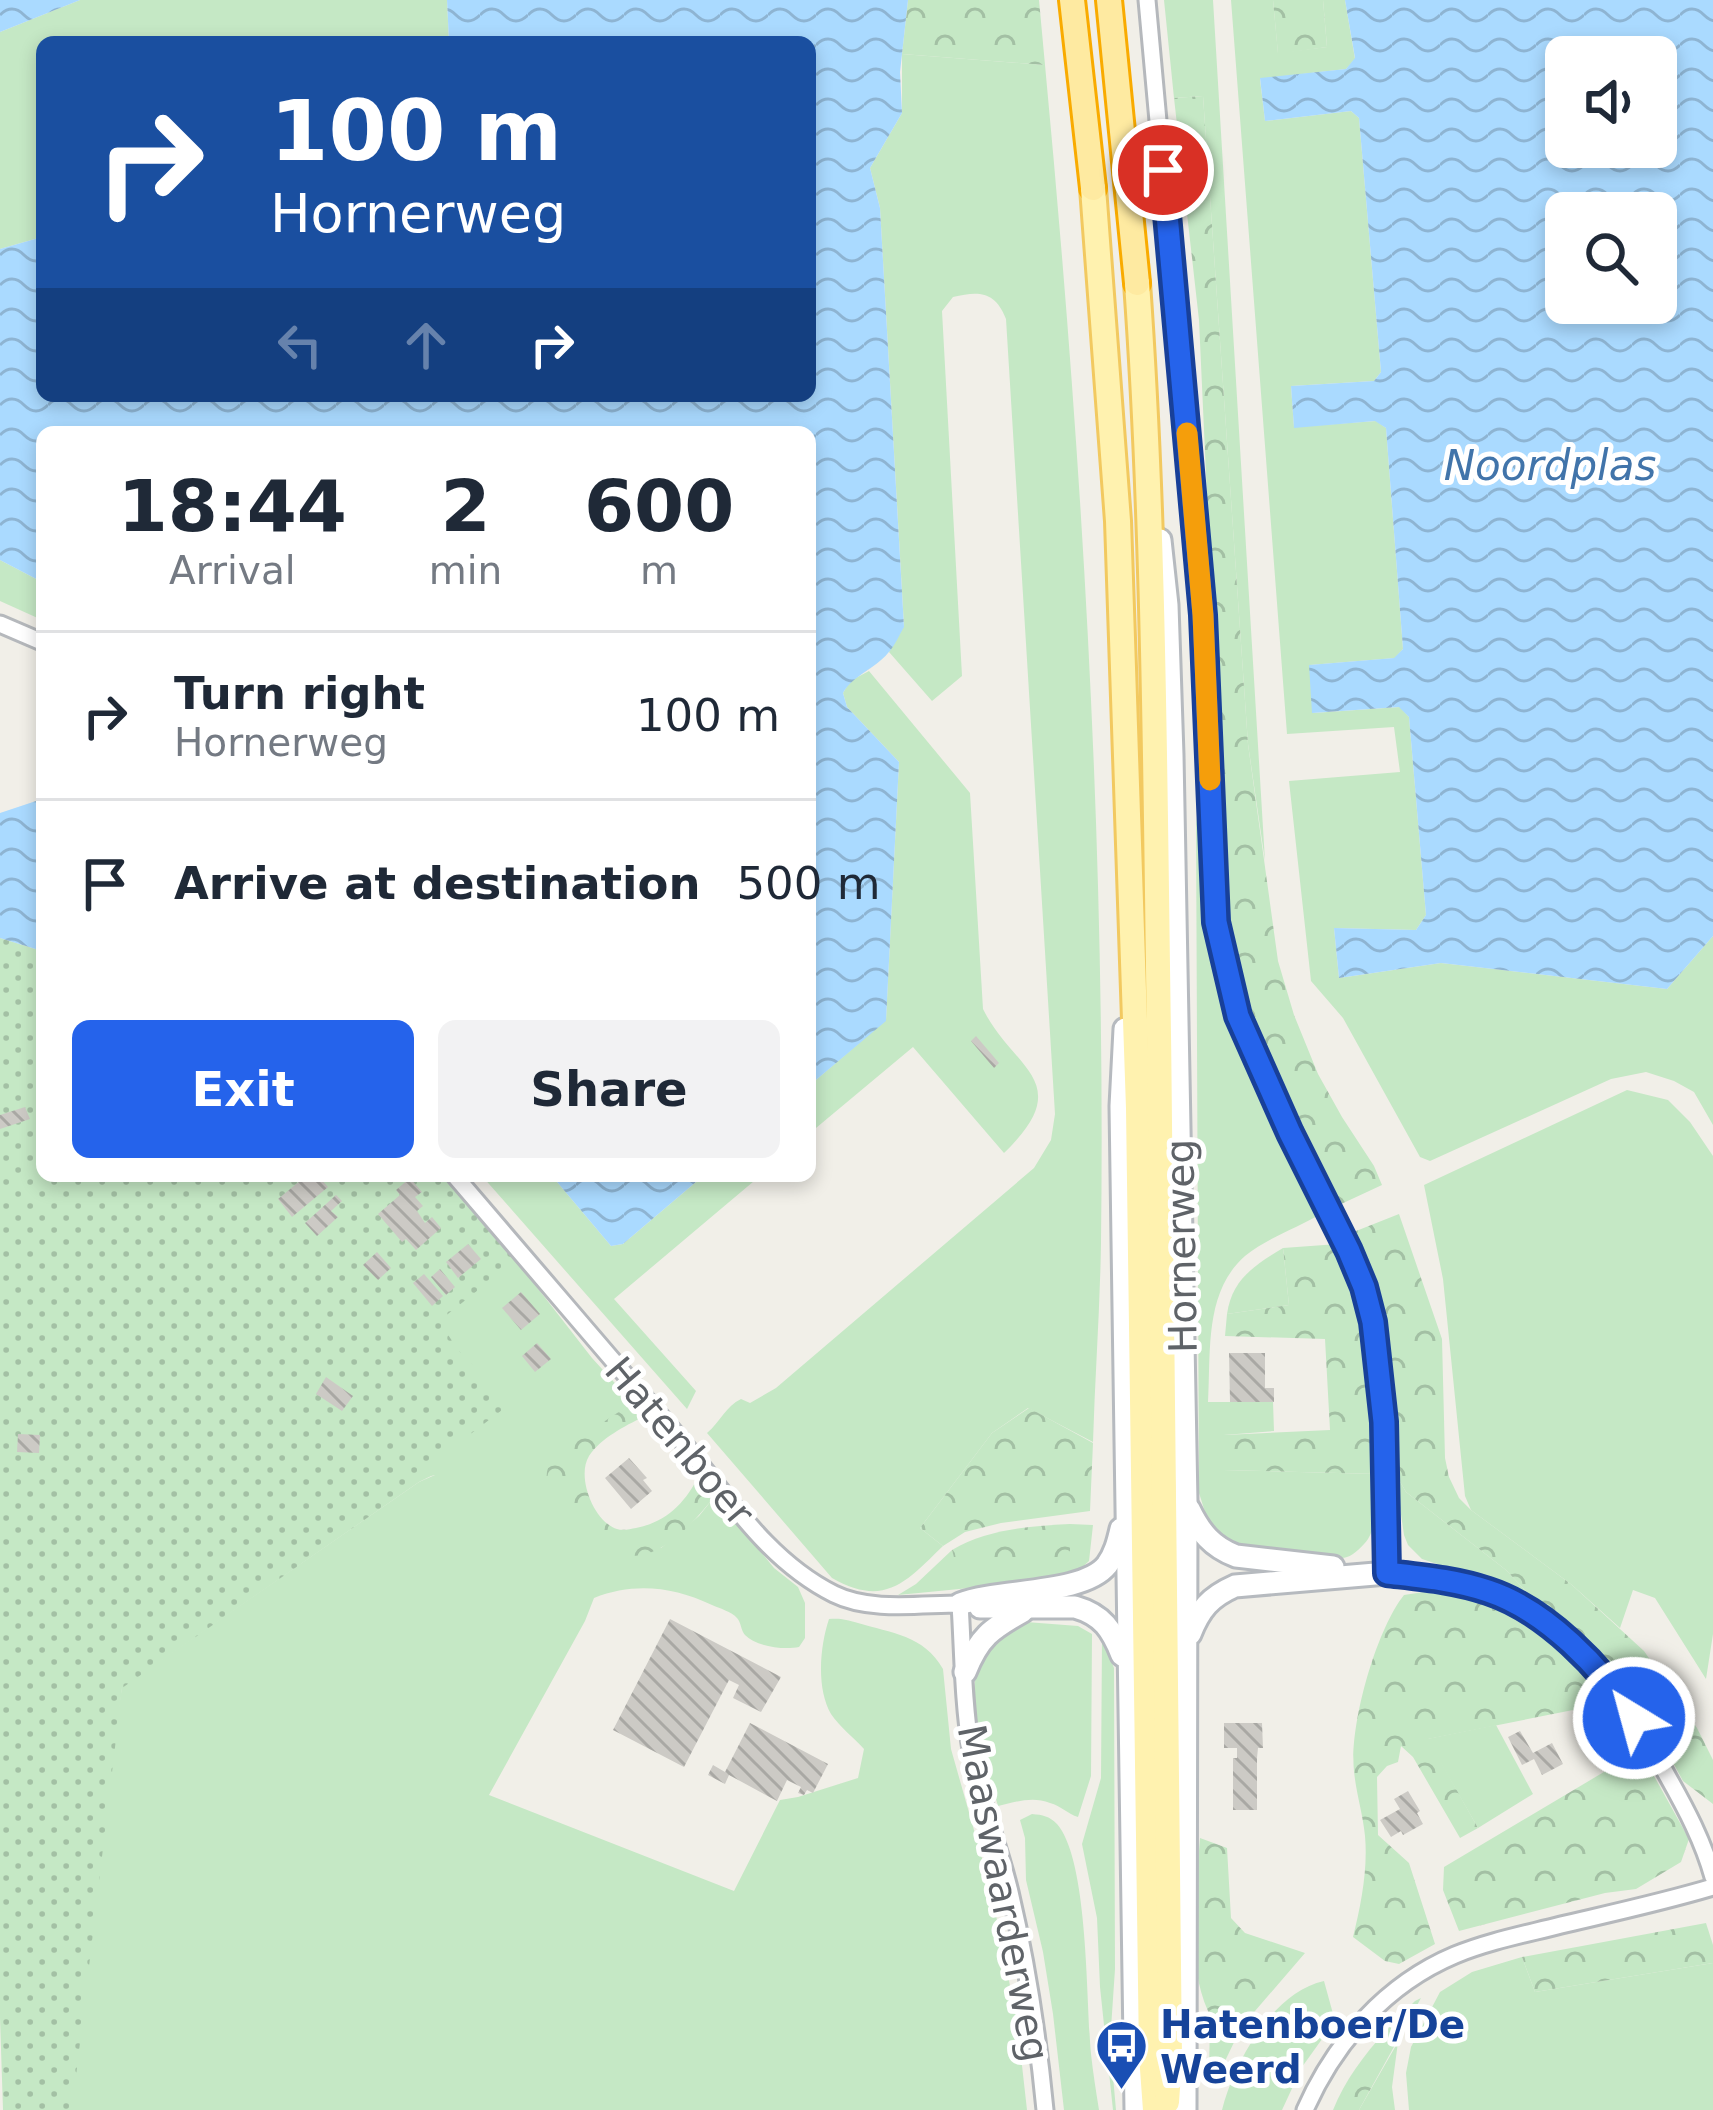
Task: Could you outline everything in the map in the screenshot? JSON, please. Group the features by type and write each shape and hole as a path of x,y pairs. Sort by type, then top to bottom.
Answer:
{"highway":[{"name":"Hornerweg","path":"1072,0 1093,188"},
{"name":"Hornerweg","path":"1109,0 1137,283"}],"main road":[{"name":"Hornerweg","path":"1093,188 1118,521 1138,1108 1155,2110"},
{"name":"Hornerweg","path":"1137,283 1167,605 1186,1502 1185,2110"},
{"name":"Hornerweg","path":"1144,384 1155,755 1168,1638 1167,2110"},
{"name":"Hornerweg","path":"1131,926 1121,1106 1136,2110"},
{"path":"1186,1502 1212,1544 1236,1556 1387,1573"},
{"path":"960,1604 981,1596 1094,1577 1115,1552 1126,1505"},
{"path":"1186,1645 1204,1605 1235,1586 1387,1573"},
{"path":"960,1604 1076,1607 1096,1614 1114,1634 1128,1679"},
{"path":"964,1672 984,1635 1029,1608"}],"street":[{"path":"1147,0 1203,615 1216,922 1238,1016 1364,1287 1373,1322 1384,1422 1387,1573 1491,1591 1539,1617 1578,1649 1615,1688 1653,1749 1693,1821 1713,1877"},
{"path":"0,624 36,639"},
{"name":"Hatenboer","path":"460,1182 681,1439 756,1534 790,1566 837,1596 863,1604 960,1604"},
{"name":"Maaswaarderweg","path":"960,1604 971,1755 1023,1952 1045,2110"},
{"path":"1305,2110 1335,2054 1360,2023 1400,1986 1453,1956 1497,1940 1713,1887"}],"green space":[{"path":"80,0 447,0 449,36 36,36 36,239 0,249 0,32"},
{"path":"908,0 1039,0 1045,65 902,54"},
{"path":"1164,0 1213,0 1265,861 1248,744 1203,96 1174,98"},
{"path":"1231,0 1273,0 1278,53 1327,47 1323,0 1345,0 1355,59 1346,69 1260,79 1265,121 1351,111 1359,118 1381,372 1374,381 1291,386 1294,427 1376,421 1386,428 1403,649 1395,658 1310,665 1313,713 1400,707 1409,717 1426,915 1416,930 1334,928 1339,978 1441,963 1667,989 1713,936 1713,1125 1694,1092 1646,1072 1611,1079 1430,1161 1420,1157 1343,1018 1311,981 1289,781 1400,772 1394,727 1287,734"},
{"path":"1273,0 1323,0 1327,47 1278,54"},
{"path":"902,54 1045,65 1089,653 1100,948 1100,1268 1093,1442 1028,1408 992,1433 920,1528 943,1546 906,1580 881,1591 866,1591 832,1578 707,1433 736,1402 750,1403 776,1388 1034,1168 1051,1140 1055,1114 1006,319 997,303 985,295 953,297 942,311 962,676 932,701 889,652 904,626 880,208 870,168 902,113"},
{"path":"1203,96 1248,744 1278,961 1318,1074 1382,1185 1339,1205 1245,1006 1224,902 1199,320 1174,98"},
{"path":"0,560 36,579 36,617 0,601"},
{"path":"869,671 970,793 983,1009 1038,1092 1026,1129 1004,1153 913,1047 816,1128 816,1080 886,1020 899,762 847,707 843,693 850,681"},
{"path":"1196,817 1217,972 1228,1011 1321,1214 1245,1256 1222,1287 1212,1324 1208,1402 1273,1402 1274,1431 1224,1435 1224,1470 1377,1474 1372,1532 1347,1557 1282,1554 1228,1541 1212,1527 1199,1493"},
{"path":"0,938 36,949 36,1182 450,1182 518,1263 439,1321 458,1350 510,1404 435,1461 435,1474 122,1688 72,2110 3,2110"},
{"path":"1627,1090 1668,1100 1713,1156 1713,1634 1706,1679 1655,1598 1633,1590 1620,1628 1572,1585 1471,1510 1465,1496 1443,1279 1424,1185"},
{"path":"487,1182 557,1182 611,1246 623,1244 696,1182 753,1182 614,1299 696,1391 687,1409"},
{"path":"1399,1214 1442,1339 1445,1458 1459,1498 1572,1585 1644,1651 1713,1760 1713,1804 1683,1781 1651,1722 1613,1669 1506,1570 1406,1492 1395,1473 1389,1341 1379,1301 1351,1233"},
{"path":"483,1218 633,1403 578,1441 570,1515 661,1548 715,1496 774,1568 798,1587 805,1603 805,1638 799,1647 786,1648 756,1642 745,1635 732,1614 683,1594 639,1588 594,1598 489,1795 734,1891 780,1800 858,1778 864,1749 831,1714 823,1692 822,1654 829,1619 916,1642 943,1669 951,1749 991,1890 1017,2021 1027,2110 59,2110 122,1687 435,1475 0,1572 370,1441"},
{"path":"1338,1244 1365,1324 1377,1474 1224,1470 1224,1435 1330,1430 1325,1339 1225,1336 1227,1314 1289,1305 1283,1248"},
{"path":"1283,1248 1289,1305 1227,1314 1240,1282"},
{"path":"633,1403 643,1417 600,1444 586,1465 586,1486 601,1518 622,1530 657,1521 682,1502 699,1475 715,1496 673,1540 633,1556 618,1554 583,1528 560,1505 547,1480 548,1468 561,1453"},
{"path":"1029,1408 1093,1443 1090,1511 1001,1523 965,1532 943,1546 920,1528 992,1433"},
{"path":"1395,1473 1406,1492 1506,1570 1536,1602 1518,1591 1422,1559 1404,1535"},
{"path":"1070,1524 1093,1525 1089,1561 1077,1572 1060,1579 898,1595 952,1550 957,1565 1070,1554"},
{"path":"1070,1524 1070,1554 1061,1563 965,1571 956,1565 952,1550 980,1537"},
{"path":"1430,1591 1495,1606 1565,1652 1619,1713 1689,1839 1681,1862 1636,1889 1459,1931 1443,1890 1444,1867 1614,1766 1573,1710 1428,1739 1478,1828 1460,1838 1413,1757 1401,1746 1398,1762 1377,1777 1378,1835 1409,1863 1435,1944 1399,1964 1385,1961 1353,1937 1366,1849 1354,1752 1360,1705 1384,1631 1404,1595"},
{"path":"1026,1622 1078,1626 1092,1634 1091,1776 1078,1817 1037,1800 998,1806 984,1756 976,1675 984,1652 1000,1634"},
{"path":"1102,1638 1114,1668 1115,1969 1110,2043 1116,2110 1100,1987 1097,1918 1082,1844 1101,1778"},
{"path":"1496,1725 1533,1794 1478,1828 1427,1739"},
{"path":"1032,1814 1057,1824 1075,1868 1099,2110 1064,2110 1043,1952 1026,1880 1020,1820"},
{"path":"1200,1838 1227,1848 1231,1918 1245,1933 1305,1953 1237,2036 1210,2015 1196,1970"},
{"path":"1706,1923 1713,1963 1535,1992 1522,1957"},
{"path":"1522,1957 1535,1992 1713,1963 1713,2110 1409,2110 1406,2073 1411,2047 1440,1992 1472,1972"},
{"path":"1324,1981 1335,2021 1302,2067 1282,2110 1222,2110 1246,2051 1272,2014 1305,1988"},
{"path":"1421,1998 1359,2110 1333,2110 1368,2051"},
{"path":"1210,2016 1237,2036 1214,2084 1209,2076"},
{"path":"1398,2042 1392,2087 1395,2110 1359,2110"}],"water":[{"path":"0,0 80,0 0,32"},
{"path":"447,0 908,0 900,72 902,113 870,168 880,208 904,627 888,653 843,693 847,707 899,762 886,1021 816,1080 816,426 36,426 36,579 0,560 0,249 36,239 36,402 816,402 816,36 449,36"},
{"name":"Noordplas","path":"1345,0 1713,0 1713,936 1667,989 1441,963 1339,978 1334,928 1416,930 1426,915 1409,717 1399,707 1312,713 1309,665 1394,658 1403,649 1386,428 1375,421 1294,428 1291,386 1374,381 1381,372 1359,118 1351,111 1265,121 1260,78 1346,69 1355,58"},
{"path":"36,801 36,949 0,938 0,813"},
{"path":"557,1182 696,1182 623,1244 611,1246"}],"building":[{"path":"976,1036 999,1063 994,1068 971,1041"},
{"path":"25,1107 30,1119 0,1129 0,1115"},
{"path":"299,1182 323,1182 328,1187 292,1217 278,1199"},
{"path":"413,1182 422,1192 415,1197 423,1206 417,1211 425,1223 432,1217 441,1228 416,1250 406,1239 402,1242 378,1214 400,1195 396,1190"},
{"path":"336,1195 342,1201 331,1211 338,1217 317,1236 305,1223"},
{"path":"468,1244 481,1259 458,1278 446,1262"},
{"path":"377,1252 391,1268 378,1280 363,1265"},
{"path":"440,1269 455,1287 446,1295 431,1277"},
{"path":"424,1274 443,1296 432,1306 413,1283"},
{"path":"521,1292 540,1314 521,1330 502,1308"},
{"path":"537,1343 551,1359 535,1372 522,1356"},
{"path":"1229,1353 1265,1353 1265,1388 1274,1388 1274,1402 1230,1402"},
{"path":"326,1377 353,1396 342,1411 316,1394"},
{"path":"18,1434 40,1435 39,1453 17,1452"},
{"path":"629,1458 652,1491 631,1509 605,1478"},
{"path":"670,1619 781,1677 761,1712 733,1698 739,1685 729,1680 684,1767 613,1730"},
{"path":"750,1723 828,1764 813,1793 798,1793 801,1787 787,1780 777,1801 729,1775 725,1784 708,1775 713,1765 725,1772"},
{"path":"1224,1723 1262,1723 1257,1810 1233,1810 1237,1748 1224,1748"},
{"path":"1520,1731 1533,1753 1552,1743 1563,1764 1542,1775 1534,1759 1522,1765 1508,1737"},
{"path":"1408,1791 1423,1824 1391,1837 1380,1820 1400,1809 1394,1799"}],"slow traffic":[{"path":"1187,433 1203,615 1210,780"}],"place":[{"name":"Hatenboer/De Weerd","path":"1121,2092"}],"route":[{"path":"1163,170 1203,615 1216,922 1238,1016 1364,1287 1373,1322 1384,1422 1387,1573 1491,1591 1539,1617 1615,1688 1634,1718"}]}
